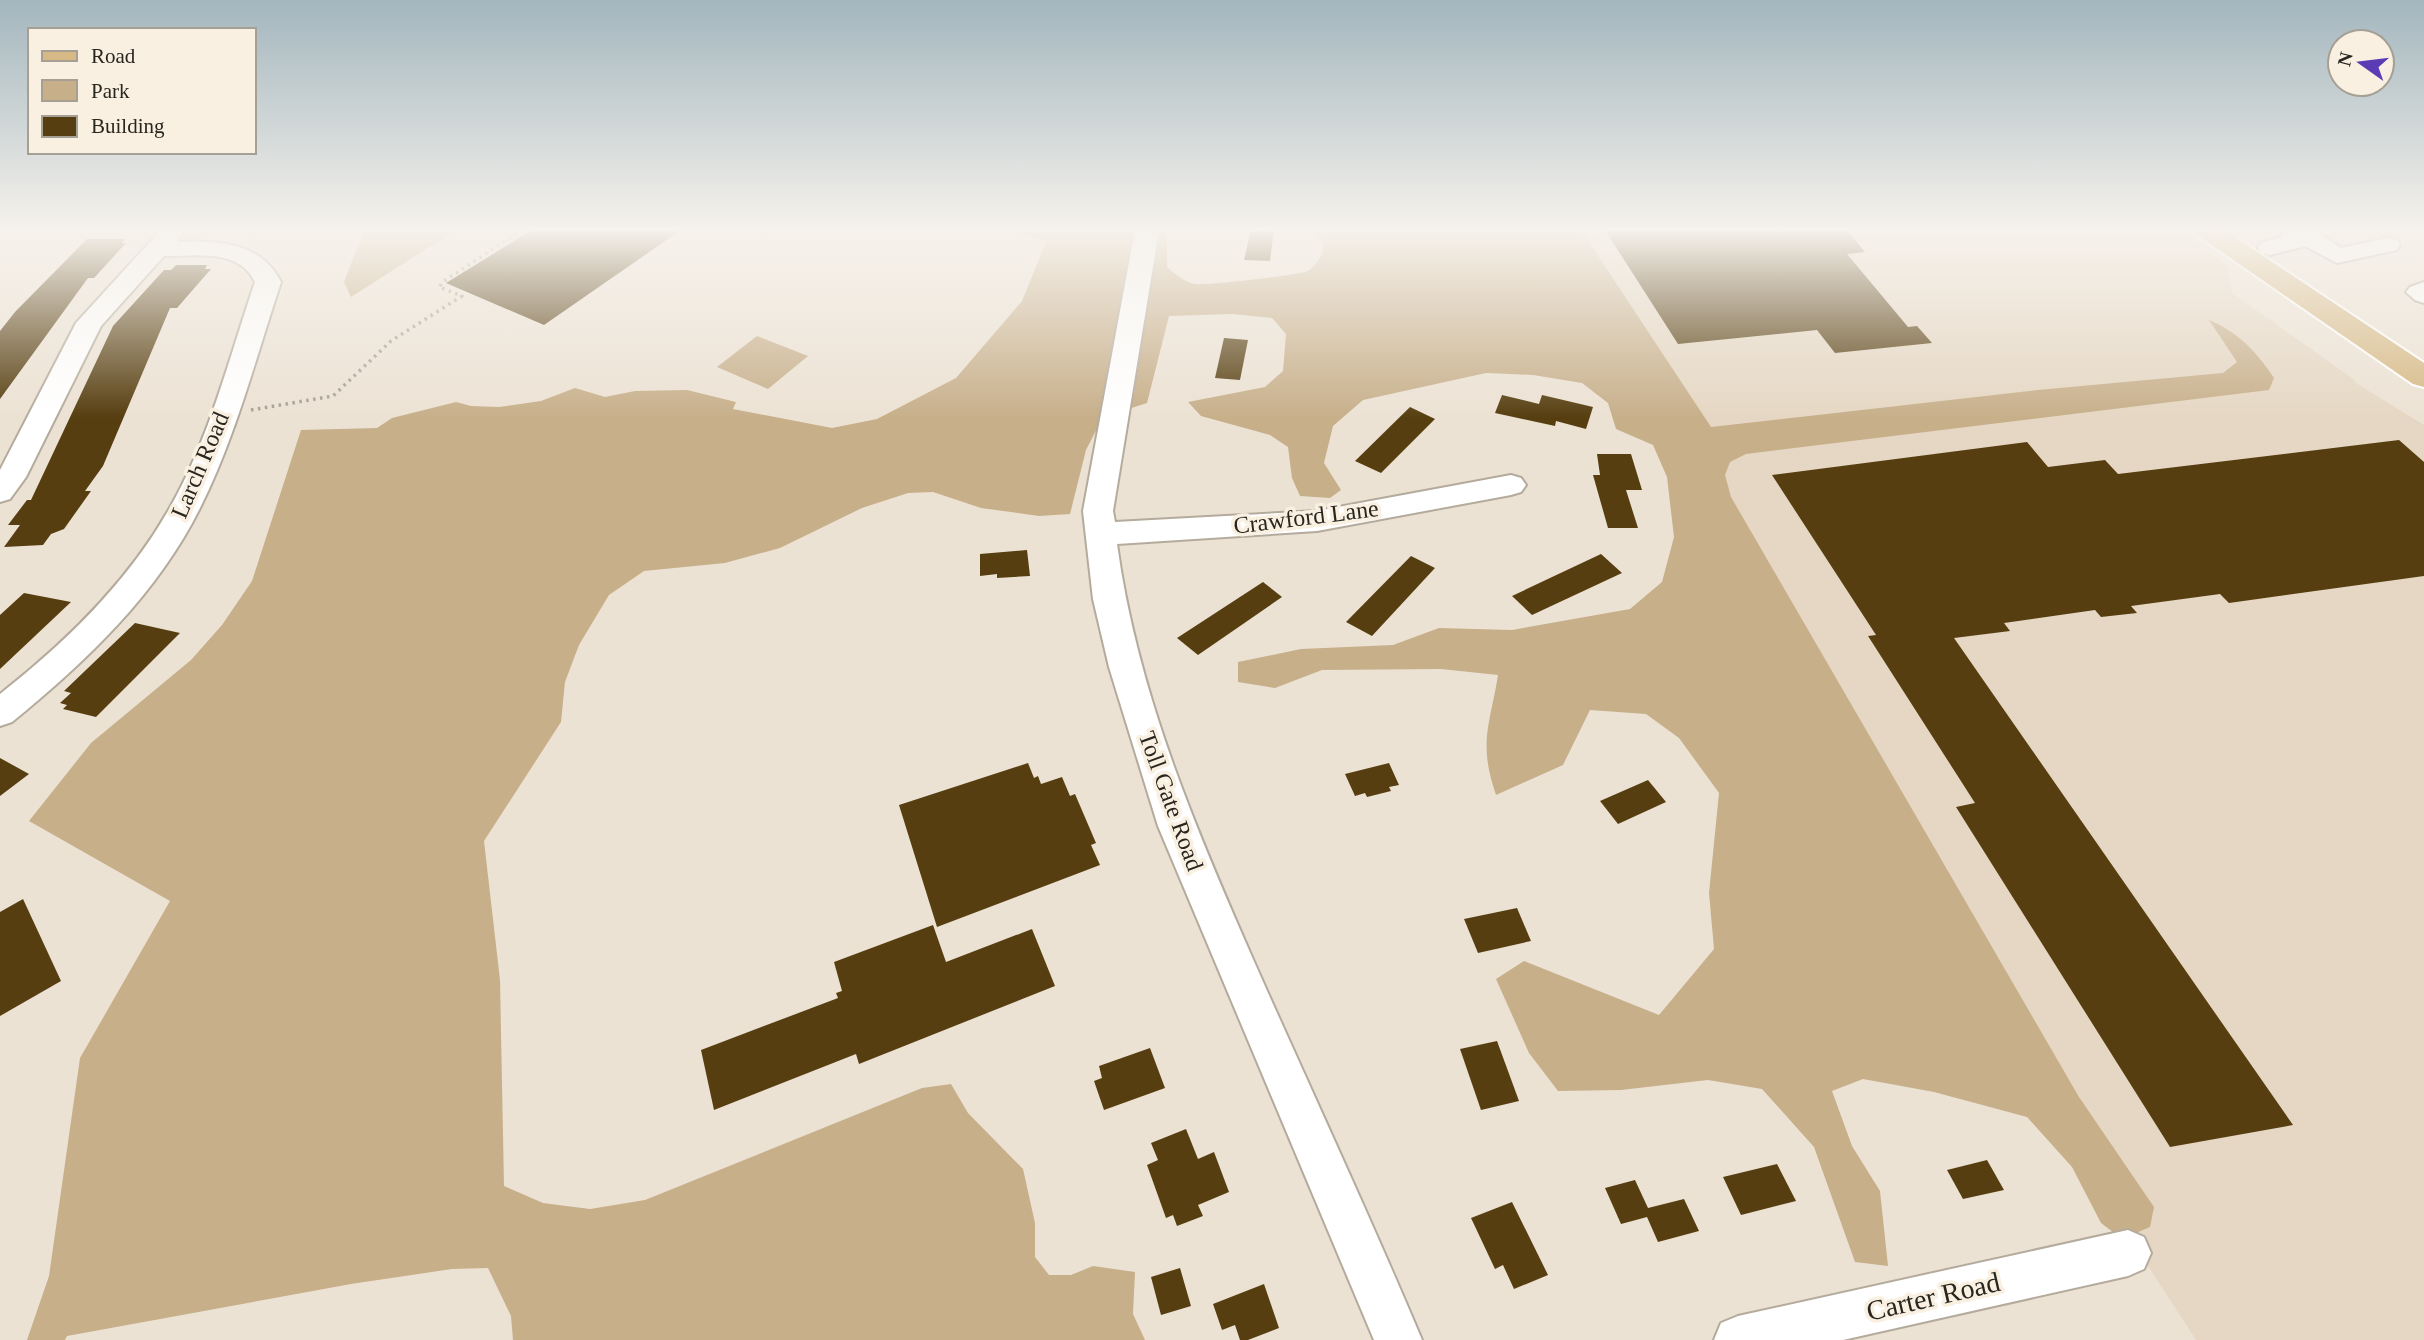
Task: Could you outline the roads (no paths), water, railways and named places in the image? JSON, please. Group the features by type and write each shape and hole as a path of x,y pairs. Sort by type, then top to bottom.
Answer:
{"main road":[{"path":"2298,293 2424,377"},
{"path":"2351,293 2424,349"}],"street":[{"path":"0,492 13,451 89,323 117,293"},
{"name":"Larch Road","path":"0,713 31,689 99,622 143,572 184,508 201,474 264,293"},
{"name":"Toll Gate Road","path":"1136,293 1098,511 1109,599 1126,667 1176,826 1398,1340"},
{"name":"Crawford Lane","path":"1100,534 1301,523 1511,485"},
{"name":"Carter Road","path":"1738,1340 2128,1253"}]}
